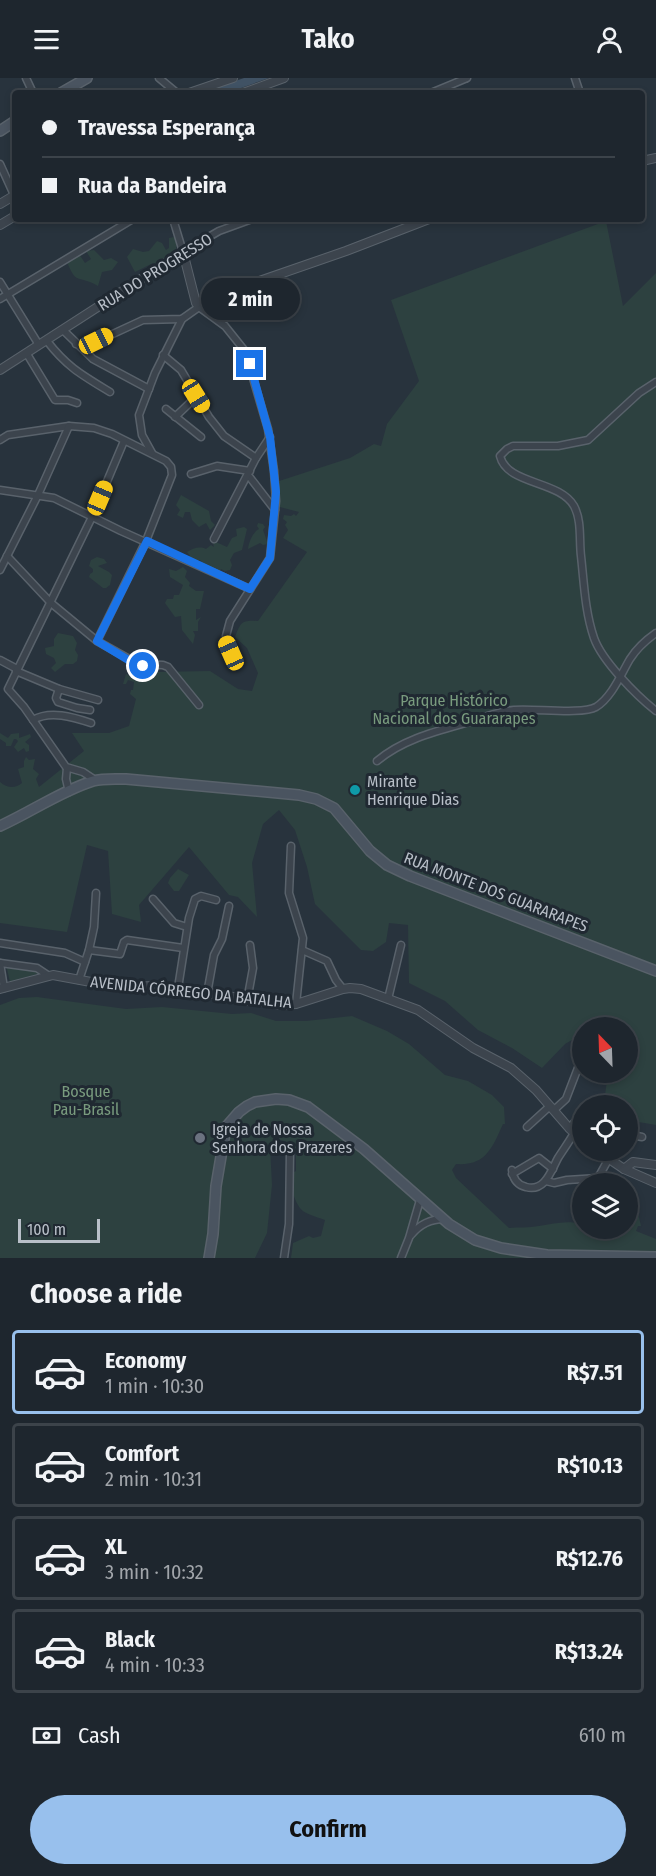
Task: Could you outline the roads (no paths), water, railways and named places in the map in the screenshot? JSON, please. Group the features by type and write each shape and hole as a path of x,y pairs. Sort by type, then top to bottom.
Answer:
{"main road":[{"path":"66,90 87,78"},
{"name":"RUA MONTE DOS GUARARAPES","path":"0,826 95,781 126,778 282,793 316,799 334,808 370,852 387,865 410,876 656,971"},
{"path":"209,1258 216,1185 228,1123 239,1112 255,1102 276,1099 288,1100 309,1107 364,1149 456,1229 475,1240 514,1251 547,1255 656,1257"}],"street":[{"path":"159,78 173,90"},
{"path":"198,90 232,78"},
{"path":"251,90 284,78"},
{"path":"439,90 467,78"},
{"path":"0,164 12,189"},
{"path":"0,299 128,222"},
{"path":"174,222 198,305 225,326 245,351 270,437 276,492 270,558 230,621 226,642 236,663"},
{"name":"RUA DO PROGRESSO","path":"0,370 183,252 219,231 244,222"},
{"path":"153,455 142,435 139,415 163,355 182,319 198,305 421,222"},
{"path":"0,282 43,343 74,369 110,392"},
{"path":"76,344 89,345 144,320 182,319"},
{"path":"63,330 93,359 149,389"},
{"path":"27,354 55,400 77,403"},
{"path":"163,355 181,370 213,423 224,436 256,458"},
{"path":"656,382 639,393 588,440 558,446 513,446 507,448 500,456 504,467 562,494 574,507 579,526 590,624 595,641 637,696 656,711"},
{"path":"175,417 196,396"},
{"path":"166,409 201,437"},
{"path":"0,441 8,435 69,426 104,431 166,461 173,471 147,541 97,641"},
{"path":"0,570 38,495 69,426"},
{"path":"214,539 256,458 270,437"},
{"path":"69,792 66,779 67,768 20,702 8,690 92,517 124,441"},
{"path":"190,474 217,466 249,473 275,510"},
{"path":"0,490 54,498 250,589"},
{"path":"7,556 51,603 97,641 138,664 165,666 199,705"},
{"path":"377,761 390,750 430,733 514,710 577,711 595,707 620,676 632,656 646,640 656,633"},
{"path":"0,660 59,689 98,700"},
{"path":"59,689 56,698 58,702 90,710"},
{"path":"33,720 50,715 77,718 91,723"},
{"path":"67,768 83,772 95,781"},
{"path":"291,846 290,893 303,938 296,1004"},
{"path":"79,980 94,927 96,893"},
{"path":"178,988 191,910 197,898 216,900"},
{"path":"153,899 170,920 187,927"},
{"path":"207,994 214,955 222,939 229,906"},
{"path":"89,950 120,954 127,940 183,948"},
{"path":"0,943 64,953 85,962"},
{"path":"247,1001 253,969 250,945"},
{"path":"388,999 401,945"},
{"path":"302,950 327,961 336,980 344,988 355,988 418,1010 473,1048 511,1068 536,1090 572,1131 553,1169 546,1181 536,1188 528,1188 520,1185 513,1177 512,1172 539,1158 553,1169"},
{"path":"3,987 0,963 37,968 49,976"},
{"name":"AVENIDA CÓRREGO DA BATALHA","path":"3,987 49,976 118,987 178,988 281,1005 296,1004 344,988"},
{"path":"528,1127 563,1102 572,1083"},
{"path":"638,1136 642,1137"},
{"path":"284,1258 289,1224 290,1151"},
{"path":"546,1181 554,1183 598,1178 607,1161"},
{"path":"610,1161 656,1183"},
{"path":"624,1169 633,1162 656,1165"},
{"path":"401,1258 420,1200"},
{"path":"409,1238 423,1224 432,1220 444,1219"}],"water":[{"path":"244,78 269,78 235,90 210,90"}],"place":[{"name":"Mirante Henrique Dias","path":"355,790"},
{"name":"Igreja de Nossa Senhora dos Prazeres","path":"200,1138"}],"park label":[{"name":"Parque Histórico Nacional dos Guararapes","path":"454,709"},
{"name":"Bosque Pau-Brasil","path":"86,1100"}]}
